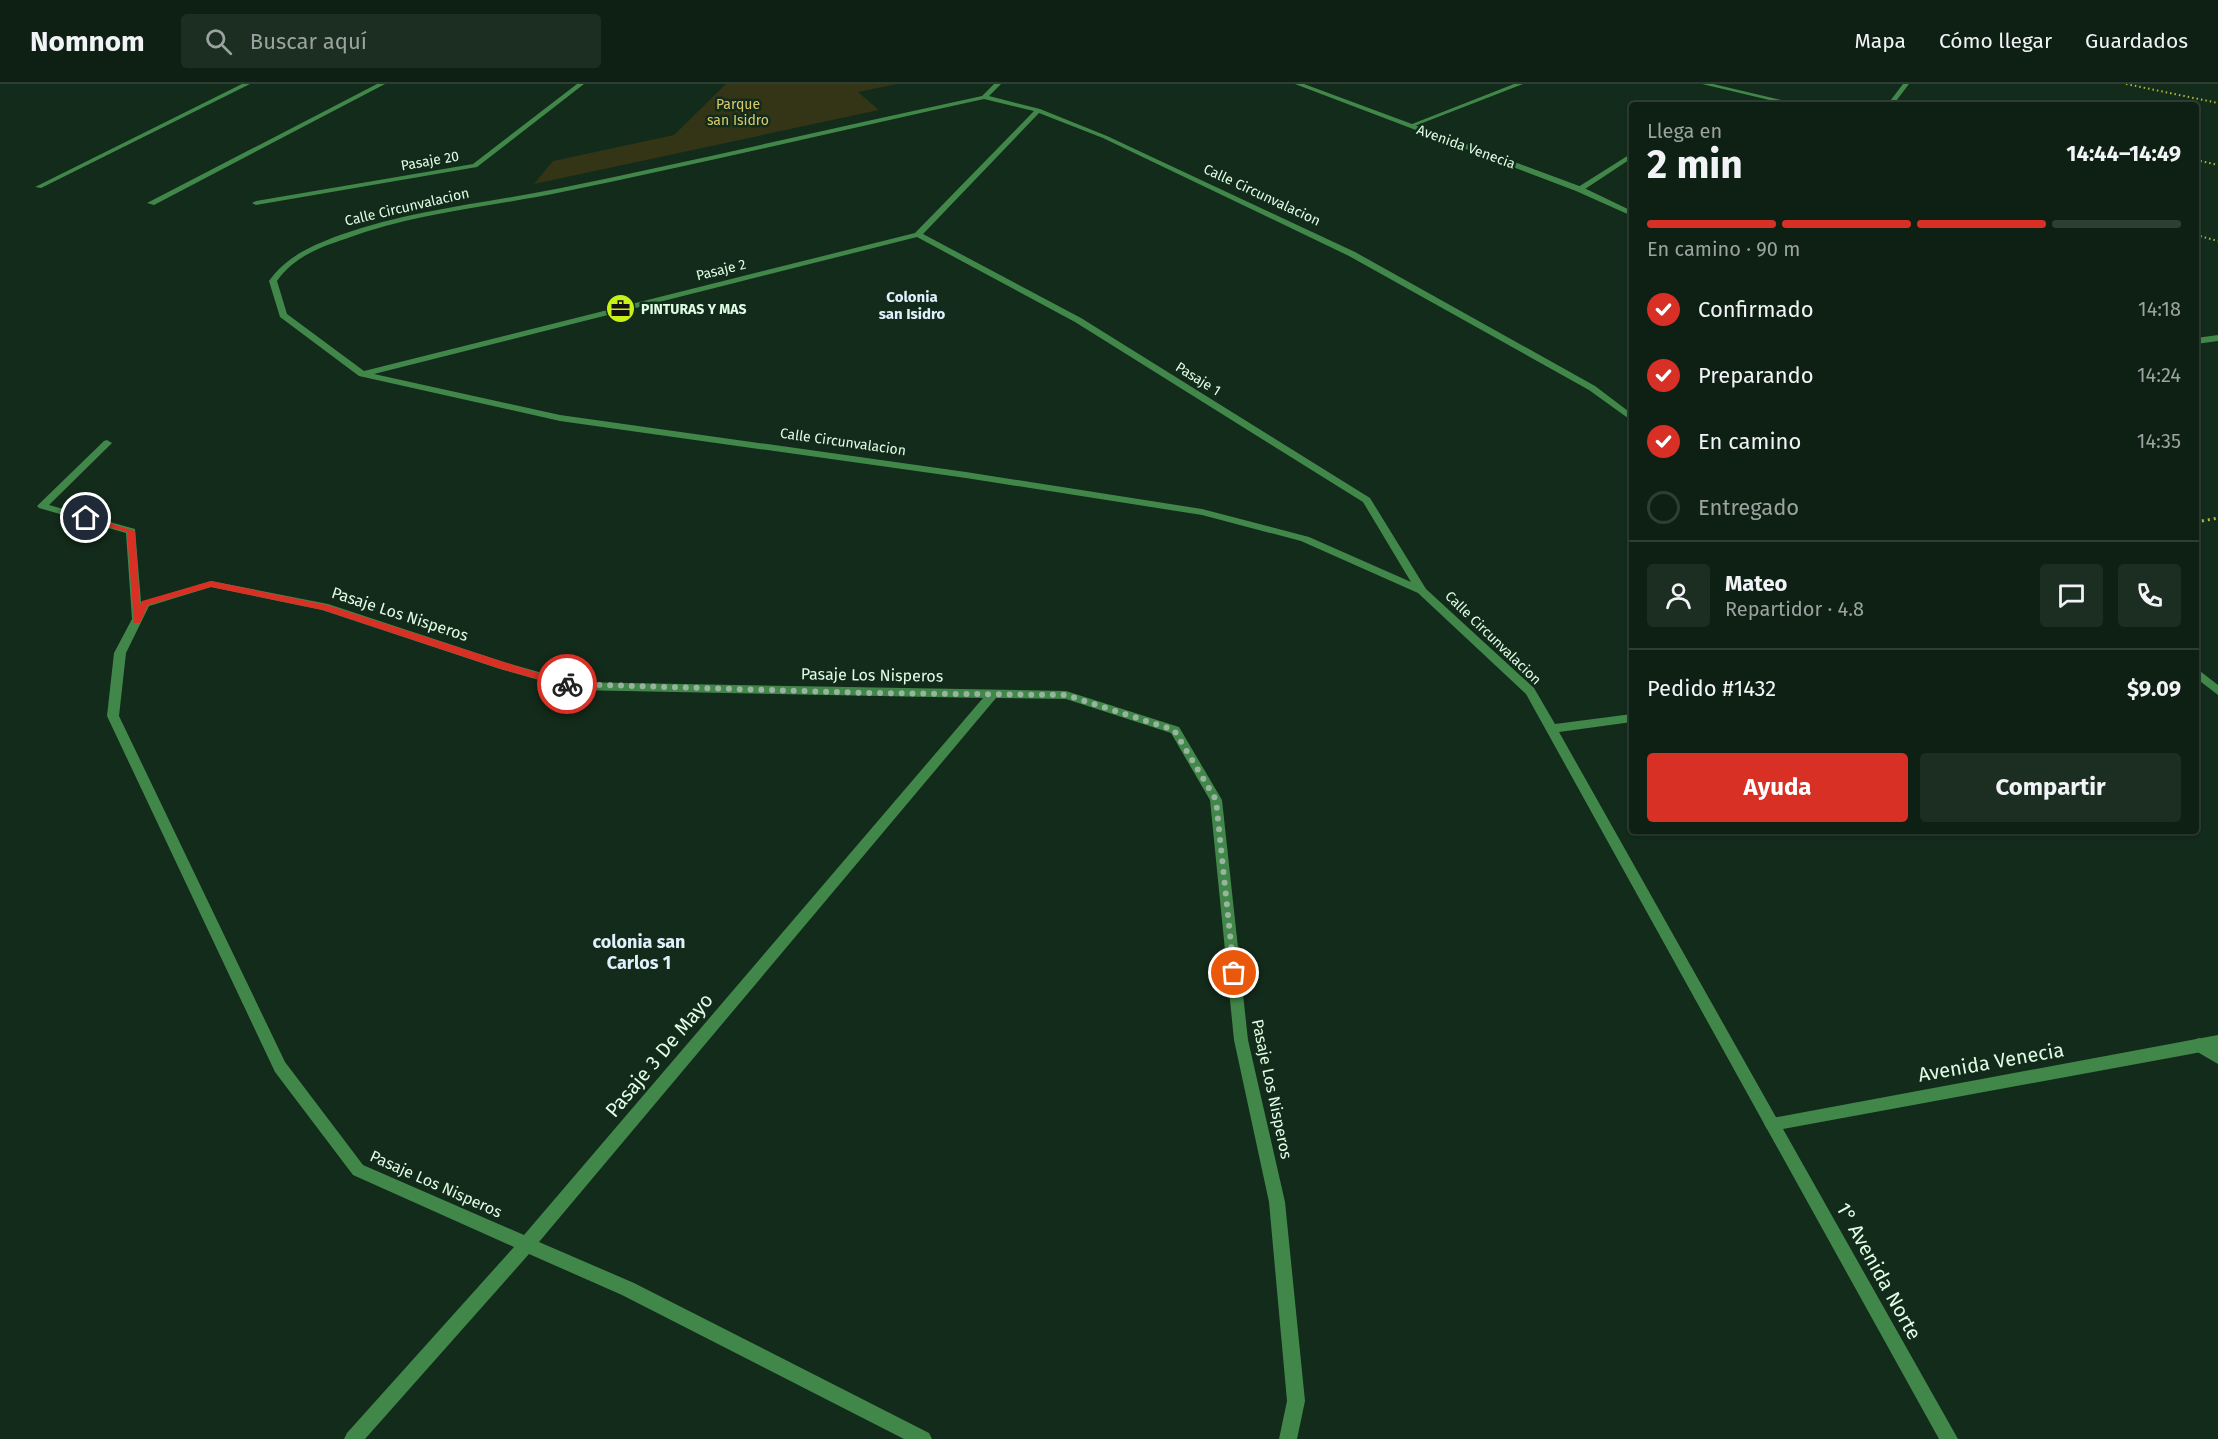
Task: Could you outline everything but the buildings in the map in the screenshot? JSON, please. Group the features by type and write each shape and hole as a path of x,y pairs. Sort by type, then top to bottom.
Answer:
{"street":[{"path":"39,187 247,84"},
{"path":"151,203 382,84"},
{"name":"Pasaje 20","path":"256,203 475,166 582,84"},
{"path":"984,98 998,84"},
{"name":"Avenida Venecia","path":"1298,84 1579,189 1629,213"},
{"path":"1410,126 1520,84"},
{"path":"1705,84 1786,102"},
{"path":"1892,102 1906,84"},
{"name":"Calle Circunvalacion","path":"1629,415 1592,388 1352,254 1105,137 1038,110 984,98 359,232 313,248 285,263 273,281 283,315 362,374 560,418 966,475 1202,512 1305,539 1422,591 1530,691 1772,1124"},
{"path":"918,235 1038,110"},
{"path":"1579,189 1629,156"},
{"name":"Pasaje 2","path":"362,374 918,235"},
{"name":"Pasaje 1","path":"918,235 1078,320 1367,500 1422,591"},
{"path":"2199,341 2218,338"},
{"path":"107,443 42,506 130,531 137,620"},
{"name":"Pasaje Los Nisperos","path":"923,1439 628,1289 358,1170 280,1067 113,716 120,653 145,603 211,584 324,607 504,666 574,686 1066,695 1174,730 1216,800 1241,1040 1277,1202 1296,1401 1288,1439"},
{"path":"2199,675 2218,692"},
{"name":"Pasaje 3 De Mayo","path":"353,1439 527,1244 992,695"},
{"path":"1552,729 1629,718"},
{"name":"Avenida Venecia","path":"1772,1124 2218,1042"},
{"path":"2199,1045 2218,1057"},
{"name":"1° Avenida Norte","path":"1772,1124 1949,1439"}],"path":[{"path":"2126,84 2218,102"},
{"path":"2199,161 2218,165"},
{"path":"2199,236 2218,241"},
{"path":"2199,521 2218,518"}],"green space":[{"name":"Parque san Isidro","path":"726,84 897,84 858,92 879,110 534,184 553,161 674,135"}],"way so far":[{"path":"567,684 869,693 1066,695 1174,730 1216,800 1234,973"}],"place":[{"name":"PINTURAS Y MAS","path":"620,309"}],"district":[{"name":"Colonia san Isidro","path":"912,306"},
{"name":"colonia san Carlos 1","path":"639,952"}],"route":[{"path":"86,518 130,531 137,620 145,603 211,584 324,607 504,666 567,684"}]}
